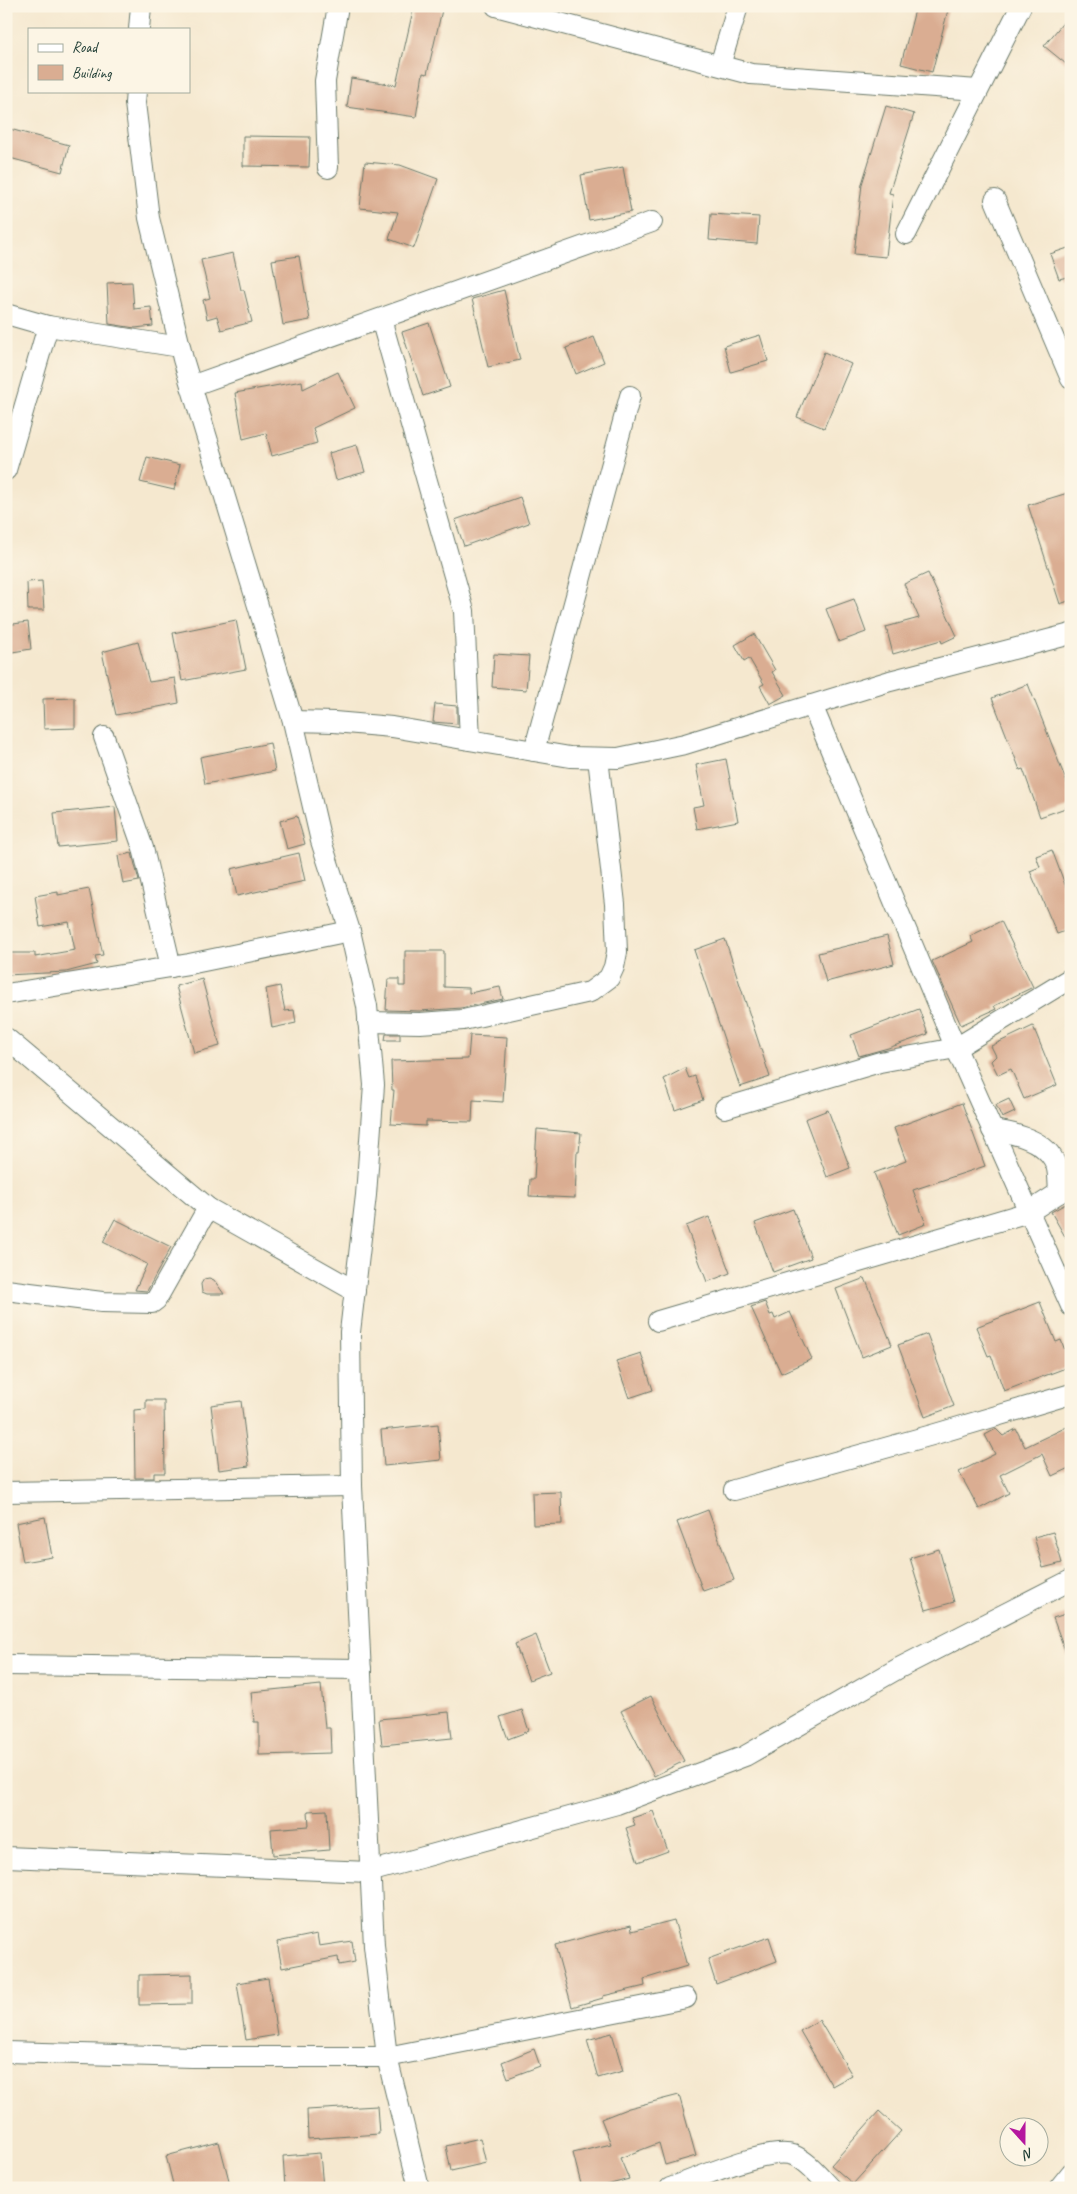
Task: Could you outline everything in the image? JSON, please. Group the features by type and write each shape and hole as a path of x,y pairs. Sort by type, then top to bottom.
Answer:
{"street":[{"path":"139,28 141,6"},
{"path":"328,168 325,81 338,6"},
{"path":"496,6 751,74 780,78 978,90"},
{"path":"720,65 738,6"},
{"path":"906,234 1021,6"},
{"path":"136,92 149,218 180,347 293,722 321,841 350,931 367,1006 374,1086 366,1196 350,1332 352,1486 374,1946 387,2057 419,2188"},
{"path":"995,200 1071,379"},
{"path":"191,386 652,222"},
{"path":"6,314 48,326 180,347"},
{"path":"381,319 464,611 470,740"},
{"path":"6,470 48,326"},
{"path":"534,751 630,396"},
{"path":"293,722 334,722 392,727 570,757 618,758 685,744 890,682 1071,634"},
{"path":"812,705 956,1048 1071,1306"},
{"path":"104,737 143,848 171,966"},
{"path":"368,1022 463,1020 590,992 609,978 614,967 617,952 615,904 598,758"},
{"path":"6,994 171,966 350,931"},
{"path":"725,1108 880,1062 956,1048 1071,978"},
{"path":"6,1038 208,1208 355,1291"},
{"path":"658,1321 1029,1212 1065,1189 1056,1165 1047,1151 1029,1139 992,1130"},
{"path":"6,1290 102,1302 152,1302 156,1300 208,1208"},
{"path":"734,1490 932,1436 1071,1394"},
{"path":"6,1492 352,1486"},
{"path":"6,1857 369,1872 617,1804 745,1756 899,1668 1071,1580"},
{"path":"6,1665 361,1669"},
{"path":"6,2052 182,2057 387,2057 686,1998"},
{"path":"670,2188 765,2155 781,2153 794,2156 805,2162 832,2188"},
{"path":"1059,2188 1071,2173"}],"building":[{"path":"414,6 442,10 427,74 423,73 416,117 347,107 351,78 396,85"},
{"path":"916,6 933,6 948,10 932,72 901,64"},
{"path":"1071,13 1071,68 1044,46"},
{"path":"886,106 914,114 889,193 893,194 886,257 854,254 862,184"},
{"path":"6,128 69,145 62,172 6,157"},
{"path":"243,136 310,137 309,167 243,166"},
{"path":"365,162 400,165 438,179 414,248 389,239 398,212 360,208"},
{"path":"623,167 631,212 589,220 581,175"},
{"path":"711,214 759,217 757,244 709,240"},
{"path":"1071,247 1071,276 1059,279 1050,254"},
{"path":"233,253 241,290 244,290 252,322 221,330 217,316 207,319 203,300 210,298 201,260"},
{"path":"299,256 310,320 283,325 272,260"},
{"path":"132,282 134,309 151,307 153,326 135,328 109,324 107,283"},
{"path":"504,290 520,360 488,367 472,299"},
{"path":"429,323 450,387 423,396 402,332"},
{"path":"760,335 768,361 731,372 724,346"},
{"path":"594,337 604,362 576,374 566,348"},
{"path":"824,352 851,364 824,428 797,417"},
{"path":"338,372 355,408 313,428 317,443 272,456 266,433 243,439 235,393 302,381 303,389"},
{"path":"357,445 365,472 336,480 329,453"},
{"path":"147,457 180,465 174,490 140,482"},
{"path":"1071,492 1071,528 1066,530 1071,544 1071,600 1060,604 1028,505"},
{"path":"520,497 529,523 464,546 455,520"},
{"path":"928,573 957,636 942,643 941,640 893,654 886,627 919,618 904,584"},
{"path":"42,581 44,610 28,610 27,582"},
{"path":"854,599 866,632 839,642 826,609"},
{"path":"236,620 246,669 182,681 173,633"},
{"path":"28,622 31,649 6,653 6,625"},
{"path":"754,634 775,670 772,672 786,695 770,704 760,686 764,684 749,658 744,661 735,645"},
{"path":"138,642 149,682 175,678 179,703 116,715 102,652"},
{"path":"494,654 529,656 526,690 492,687"},
{"path":"1028,684 1071,793 1071,806 1040,817 1023,769 1020,770 992,698"},
{"path":"75,698 75,728 44,729 43,699"},
{"path":"435,704 457,706 457,724 433,722"},
{"path":"270,743 275,771 205,784 200,757"},
{"path":"726,759 738,821 697,829 693,807 704,805 696,765"},
{"path":"115,807 118,841 58,847 54,813"},
{"path":"297,816 305,844 287,849 280,821"},
{"path":"1052,850 1066,887 1071,885 1071,929 1057,934 1030,871 1040,867 1036,856"},
{"path":"132,853 139,881 123,884 118,856"},
{"path":"299,853 305,881 237,896 231,869"},
{"path":"89,889 103,955 95,956 97,964 66,972 6,975 6,953 35,953 35,957 75,950 69,922 40,927 35,896 58,892 58,895"},
{"path":"1001,921 1033,987 994,1006 996,1009 961,1025 932,961 973,942 970,936"},
{"path":"887,936 894,964 826,982 818,953"},
{"path":"725,939 770,1077 740,1087 694,950"},
{"path":"405,951 444,951 444,987 469,988 469,993 500,987 503,999 461,1008 420,1011 386,1010 388,979 399,979 399,986 405,986"},
{"path":"202,979 220,1046 194,1053 176,986"},
{"path":"280,986 285,1011 294,1010 296,1023 272,1028 266,989"},
{"path":"919,1009 928,1034 859,1056 851,1035"},
{"path":"1033,1026 1057,1085 1024,1099 1011,1069 998,1075 991,1061 996,1056 991,1046"},
{"path":"386,1034 400,1034 400,1040 385,1040"},
{"path":"470,1035 507,1037 503,1102 473,1100 472,1122 426,1121 426,1126 391,1124 394,1090 392,1090 391,1061 468,1059"},
{"path":"685,1068 689,1078 695,1076 703,1100 675,1110 664,1079"},
{"path":"1009,1099 1015,1112 1002,1118 996,1105"},
{"path":"962,1103 985,1166 913,1190 926,1224 898,1235 874,1173 906,1161 894,1128"},
{"path":"828,1110 850,1168 827,1177 805,1119"},
{"path":"537,1129 581,1133 579,1152 577,1152 575,1198 529,1196 530,1179 534,1179"},
{"path":"1071,1201 1071,1247 1051,1212"},
{"path":"793,1209 811,1258 773,1272 755,1223"},
{"path":"709,1217 730,1273 707,1282 686,1226"},
{"path":"115,1219 171,1247 147,1291 135,1290 147,1264 103,1242"},
{"path":"865,1278 892,1345 862,1357 836,1289"},
{"path":"204,1279 214,1280 224,1294 207,1294 202,1292 201,1284"},
{"path":"765,1302 770,1315 773,1314 775,1319 790,1312 812,1359 781,1373 751,1307"},
{"path":"1040,1302 1056,1342 1061,1340 1071,1366 1004,1391 991,1355 988,1356 976,1327"},
{"path":"927,1334 954,1406 925,1417 898,1345"},
{"path":"641,1353 653,1390 629,1398 616,1361"},
{"path":"146,1400 164,1400 165,1473 154,1473 154,1478 135,1478 134,1410 146,1409"},
{"path":"241,1401 249,1466 219,1470 211,1405"},
{"path":"438,1424 441,1460 384,1466 381,1430"},
{"path":"1071,1425 1071,1467 1052,1476 1042,1454 1000,1475 1009,1493 979,1509 959,1472 995,1454 985,1435 996,1429 1003,1436 1016,1429 1025,1447"},
{"path":"561,1492 562,1524 533,1525 532,1493"},
{"path":"708,1510 734,1580 703,1591 677,1522"},
{"path":"45,1517 52,1557 23,1562 16,1523"},
{"path":"1053,1532 1062,1563 1043,1568 1034,1537"},
{"path":"939,1549 954,1602 926,1610 910,1558"},
{"path":"1071,1612 1071,1661 1069,1661 1053,1618"},
{"path":"536,1635 550,1672 529,1680 515,1644"},
{"path":"321,1685 325,1728 330,1728 331,1753 259,1755 259,1722 254,1722 251,1692"},
{"path":"651,1696 684,1761 654,1776 621,1711"},
{"path":"522,1710 529,1731 508,1739 500,1717"},
{"path":"449,1712 452,1738 382,1745 379,1719"},
{"path":"327,1810 329,1850 273,1855 271,1829 309,1826 308,1811"},
{"path":"653,1811 668,1851 638,1862 626,1828 635,1825 632,1818"},
{"path":"674,1920 687,1966 644,1979 645,1986 603,1996 603,1998 572,2007 555,1945 631,1925 632,1931"},
{"path":"317,1934 319,1946 352,1941 355,1962 339,1965 338,1957 282,1968 277,1942"},
{"path":"769,1937 777,1961 716,1984 708,1959"},
{"path":"192,1974 192,2004 139,2005 139,1975"},
{"path":"268,1978 277,2035 246,2040 237,1983"},
{"path":"819,2020 852,2075 832,2086 800,2031"},
{"path":"612,2033 623,2071 598,2078 587,2040"},
{"path":"534,2049 540,2066 508,2078 502,2062"},
{"path":"679,2095 696,2156 665,2165 659,2143 620,2158 629,2179 596,2188 582,2188 573,2153 611,2144 601,2119 629,2108"},
{"path":"377,2106 379,2134 308,2139 307,2110"},
{"path":"879,2111 901,2131 853,2184 831,2165"},
{"path":"480,2138 486,2163 451,2171 446,2146"},
{"path":"219,2142 231,2188 174,2188 166,2156"},
{"path":"320,2153 323,2188 285,2188 283,2156"}]}
